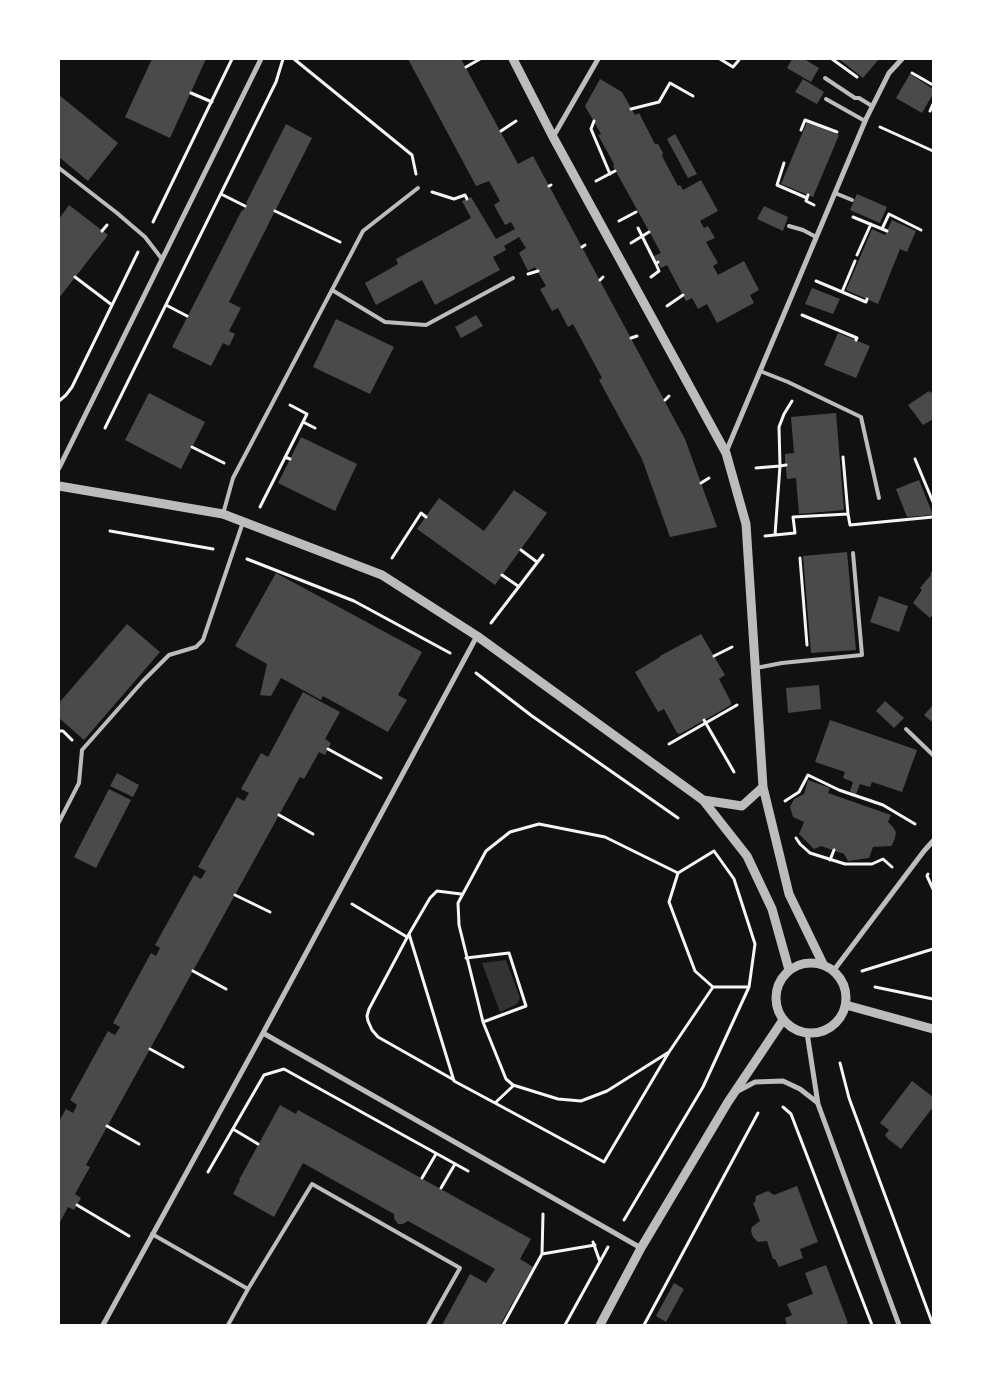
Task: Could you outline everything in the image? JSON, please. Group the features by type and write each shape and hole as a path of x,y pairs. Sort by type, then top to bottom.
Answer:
{"street":[{"path":"59,468 260,59"},
{"path":"513,59 553,137 726,453 746,524 763,787 788,894 823,964"},
{"path":"553,137 598,59"},
{"path":"726,453 865,121 889,73 902,59"},
{"path":"59,486 223,514 382,575 477,636 703,800 747,856 772,909 789,970"},
{"path":"102,1325 263,1033 477,636"},
{"path":"703,800 742,806 763,787"},
{"path":"834,970 933,841"},
{"path":"805,963 823,964 834,970 845,986 846,1005 841,1018 825,1031 807,1033 794,1029 783,1020 777,1004 777,990 782,978 789,970 805,963"},
{"path":"846,1005 933,1029"},
{"path":"600,1325 641,1248 733,1094 783,1020"},
{"path":"263,1033 641,1248"},
{"path":"807,1033 818,1104 899,1325"},
{"path":"733,1094 755,1082 783,1081 800,1089 818,1104"}],"lane":[{"path":"825,78 855,98 860,98 872,106"},
{"path":"826,99 865,121"},
{"path":"59,168 145,237 162,258"},
{"path":"223,514 234,478 363,231 418,188"},
{"path":"835,193 852,200"},
{"path":"789,226 803,230 816,238"},
{"path":"332,290 385,322 426,325 513,278"},
{"path":"760,371 801,388 861,417 879,498"},
{"path":"59,822 79,783 82,750 143,681 169,655 196,648 202,640 243,522"},
{"path":"756,668 862,655 853,553"},
{"path":"906,729 933,755"},
{"path":"228,1325 312,1184 460,1268 428,1325"},
{"path":"152,1234 248,1289"}],"path":[{"path":"151,227 232,59"},
{"path":"105,428 276,82 283,59"},
{"path":"294,59 412,155 418,188 454,200 465,195 467,199"},
{"path":"466,67 480,59"},
{"path":"720,59 733,67 739,60"},
{"path":"832,59 858,76 862,81"},
{"path":"907,70 933,85"},
{"path":"631,109 659,102 670,83 693,96"},
{"path":"191,93 212,102"},
{"path":"930,110 933,104"},
{"path":"801,130 805,120 837,132"},
{"path":"501,131 516,121"},
{"path":"594,121 590,129 610,174"},
{"path":"875,125 933,151"},
{"path":"784,163 777,185 808,196 806,201 814,205"},
{"path":"596,181 616,170"},
{"path":"221,194 245,206"},
{"path":"275,211 354,249"},
{"path":"619,221 636,212"},
{"path":"882,229 889,214 921,230"},
{"path":"850,215 887,231"},
{"path":"857,256 871,224"},
{"path":"638,228 657,263 659,271 650,278"},
{"path":"631,243 649,232"},
{"path":"59,401 72,387 139,252"},
{"path":"842,292 855,261"},
{"path":"75,277 112,305"},
{"path":"811,278 866,302 866,299"},
{"path":"666,306 683,295"},
{"path":"166,305 187,316"},
{"path":"796,312 857,338 856,340"},
{"path":"631,338 636,336"},
{"path":"775,535 780,466 779,427 784,414 801,388"},
{"path":"665,400 669,396"},
{"path":"260,507 307,414 276,398"},
{"path":"303,422 315,428"},
{"path":"192,448 238,470"},
{"path":"285,457 290,459"},
{"path":"916,458 933,502"},
{"path":"842,460 850,525 933,518"},
{"path":"756,468 786,465"},
{"path":"701,483 709,478"},
{"path":"392,558 420,513 426,517"},
{"path":"762,536 795,533 793,517 848,514"},
{"path":"110,531 214,549"},
{"path":"520,550 537,562"},
{"path":"491,623 543,555"},
{"path":"242,557 354,601 452,655"},
{"path":"800,558 809,661"},
{"path":"502,575 518,586"},
{"path":"714,656 732,647"},
{"path":"475,672 532,716 678,818"},
{"path":"669,744 705,721 737,705"},
{"path":"705,721 734,772"},
{"path":"328,749 381,778"},
{"path":"785,801 799,792 808,775 883,805 915,824"},
{"path":"279,815 313,834"},
{"path":"669,1052 608,1091 580,1101 558,1099 513,1085 506,1078 483,1022 458,925 458,903 461,894 486,851 510,832 539,824 606,837 678,873"},
{"path":"795,836 810,854 845,864 872,864 883,859 894,868"},
{"path":"830,860 834,850"},
{"path":"621,1225 703,1087 749,987 755,944 734,879 714,851 678,873 669,902 695,971 713,987 749,987"},
{"path":"926,876 933,889"},
{"path":"461,894 437,891 430,898 368,1009 368,1021 372,1030 378,1036 454,1081 604,1162 669,1052 713,987"},
{"path":"235,895 270,912"},
{"path":"365,912 408,936 454,1081"},
{"path":"862,972 933,949"},
{"path":"466,958 509,953 526,1006 483,1022"},
{"path":"193,971 226,989"},
{"path":"875,987 933,999"},
{"path":"150,1049 183,1067"},
{"path":"840,1063 849,1098 933,1325"},
{"path":"204,1180 264,1075 284,1069 471,1173"},
{"path":"495,1103 513,1085"},
{"path":"783,1107 792,1114 872,1325"},
{"path":"644,1325 758,1113"},
{"path":"107,1126 140,1144"},
{"path":"233,1129 258,1144"},
{"path":"422,1178 436,1154"},
{"path":"441,1188 454,1164"},
{"path":"77,1205 129,1236"},
{"path":"535,1209 552,1218"},
{"path":"503,1325 542,1254 543,1214"},
{"path":"586,1237 594,1242 600,1262"},
{"path":"565,1325 611,1242"},
{"path":"542,1254 595,1245"}],"shaded area":[{"path":"506,960 520,998 517,1004 500,1012 482,963"}],"building":[{"path":"152,59 206,59 170,138 125,117"},
{"path":"408,59 461,59 518,164 533,156 685,439 717,527 670,537 642,459 599,380 602,378 573,324 568,327 558,308 552,311 540,289 546,286 535,267 528,271 519,253 526,248 519,237 504,246 506,250 493,257 500,270 435,305 422,280 376,305 365,283 398,264 396,259 471,218 462,201 471,197 496,239 515,229 511,222 505,225 494,205 500,201 489,181 476,186"},
{"path":"792,59 804,59 819,68 811,82 787,68"},
{"path":"839,59 879,59 863,78"},
{"path":"910,74 933,89 933,94 922,113 896,98"},
{"path":"600,79 622,92 635,115 639,113 655,144 658,144 663,153 662,156 678,186 680,185 683,190 701,180 718,211 700,221 704,228 708,226 715,238 706,242 718,263 713,266 718,275 744,261 759,290 750,295 754,303 717,323 707,304 698,309 692,298 686,301 667,265 661,268 654,256 661,253 613,166 614,164 598,135 601,134 585,106"},
{"path":"803,79 824,92 817,104 795,92"},
{"path":"59,95 118,143 88,181 59,157"},
{"path":"807,122 839,135 813,197 781,184"},
{"path":"286,124 312,138 229,302 241,308 229,331 235,334 229,346 223,343 211,366 172,347"},
{"path":"675,134 697,174 688,178 667,139"},
{"path":"857,194 887,207 880,223 850,210"},
{"path":"69,205 108,235 59,298 59,219"},
{"path":"764,206 788,217 783,231 757,219"},
{"path":"892,220 916,231 907,252 900,249 878,304 846,290 872,229 885,235"},
{"path":"812,288 840,299 833,314 805,304"},
{"path":"476,315 483,326 461,338 455,327"},
{"path":"336,319 394,347 370,394 313,367"},
{"path":"838,333 870,346 856,378 824,365"},
{"path":"929,391 930,393 933,391 933,419 923,425 908,405"},
{"path":"149,393 205,422 181,469 125,440"},
{"path":"836,413 844,510 799,514 796,478 787,479 785,459 785,454 794,453 791,417"},
{"path":"301,437 357,464 335,511 278,483"},
{"path":"919,480 933,515 907,517 896,489"},
{"path":"514,490 547,513 495,585 417,529 439,498 484,531"},
{"path":"847,552 856,650 811,653 803,556"},
{"path":"933,570 933,614 930,618 913,603 922,590 920,588"},
{"path":"276,573 422,652 398,695 407,700 388,732 323,696 321,700 281,678 271,696 260,695 267,664 235,646"},
{"path":"879,596 908,606 899,632 870,622"},
{"path":"127,624 160,652 84,740 59,718 59,703"},
{"path":"701,634 725,675 719,679 731,705 680,734 677,733 664,709 658,712 635,672"},
{"path":"819,685 821,709 788,713 786,688"},
{"path":"303,692 340,712 325,739 331,743 325,755 319,752 304,779 300,777 86,1165 90,1167 75,1194 81,1198 74,1210 68,1207 59,1224 59,1121 66,1109 73,1113 77,1105 70,1100 108,1031 115,1035 120,1027 113,1023 151,953 156,956 160,948 155,945 194,875 201,879 206,871 198,867 237,797 244,801 249,793 241,789 261,753 268,757"},
{"path":"885,701 904,718 894,728 876,711"},
{"path":"933,705 933,723 924,715"},
{"path":"830,720 917,750 902,792 872,782 870,787 860,784 856,794 853,793 850,791 853,782 843,778 845,772 815,762"},
{"path":"117,773 139,785 133,797 110,786"},
{"path":"808,780 830,788 828,793 891,815 888,822 896,832 892,845 873,847 869,858 848,861 844,854 821,846 814,849 799,834 804,822 793,817 790,807 794,799 804,794"},
{"path":"109,789 131,800 96,868 74,857"},
{"path":"912,1081 933,1097 933,1107 901,1149 888,1139 885,1135 889,1130 880,1123"},
{"path":"280,1105 296,1114 298,1110 531,1239 520,1259 533,1267 500,1325 442,1325 470,1274 486,1283 495,1269 408,1221 398,1224 394,1214 303,1163 274,1217 233,1194"},
{"path":"797,1186 818,1242 800,1249 803,1258 779,1267 775,1259 773,1259 767,1241 758,1242 753,1237 752,1227 760,1221 753,1203 756,1196 768,1191 774,1195"},
{"path":"826,1265 848,1323 842,1325 787,1325 785,1318 792,1315 787,1304 813,1294 805,1273"},
{"path":"674,1283 684,1289 666,1322 656,1316"}]}
